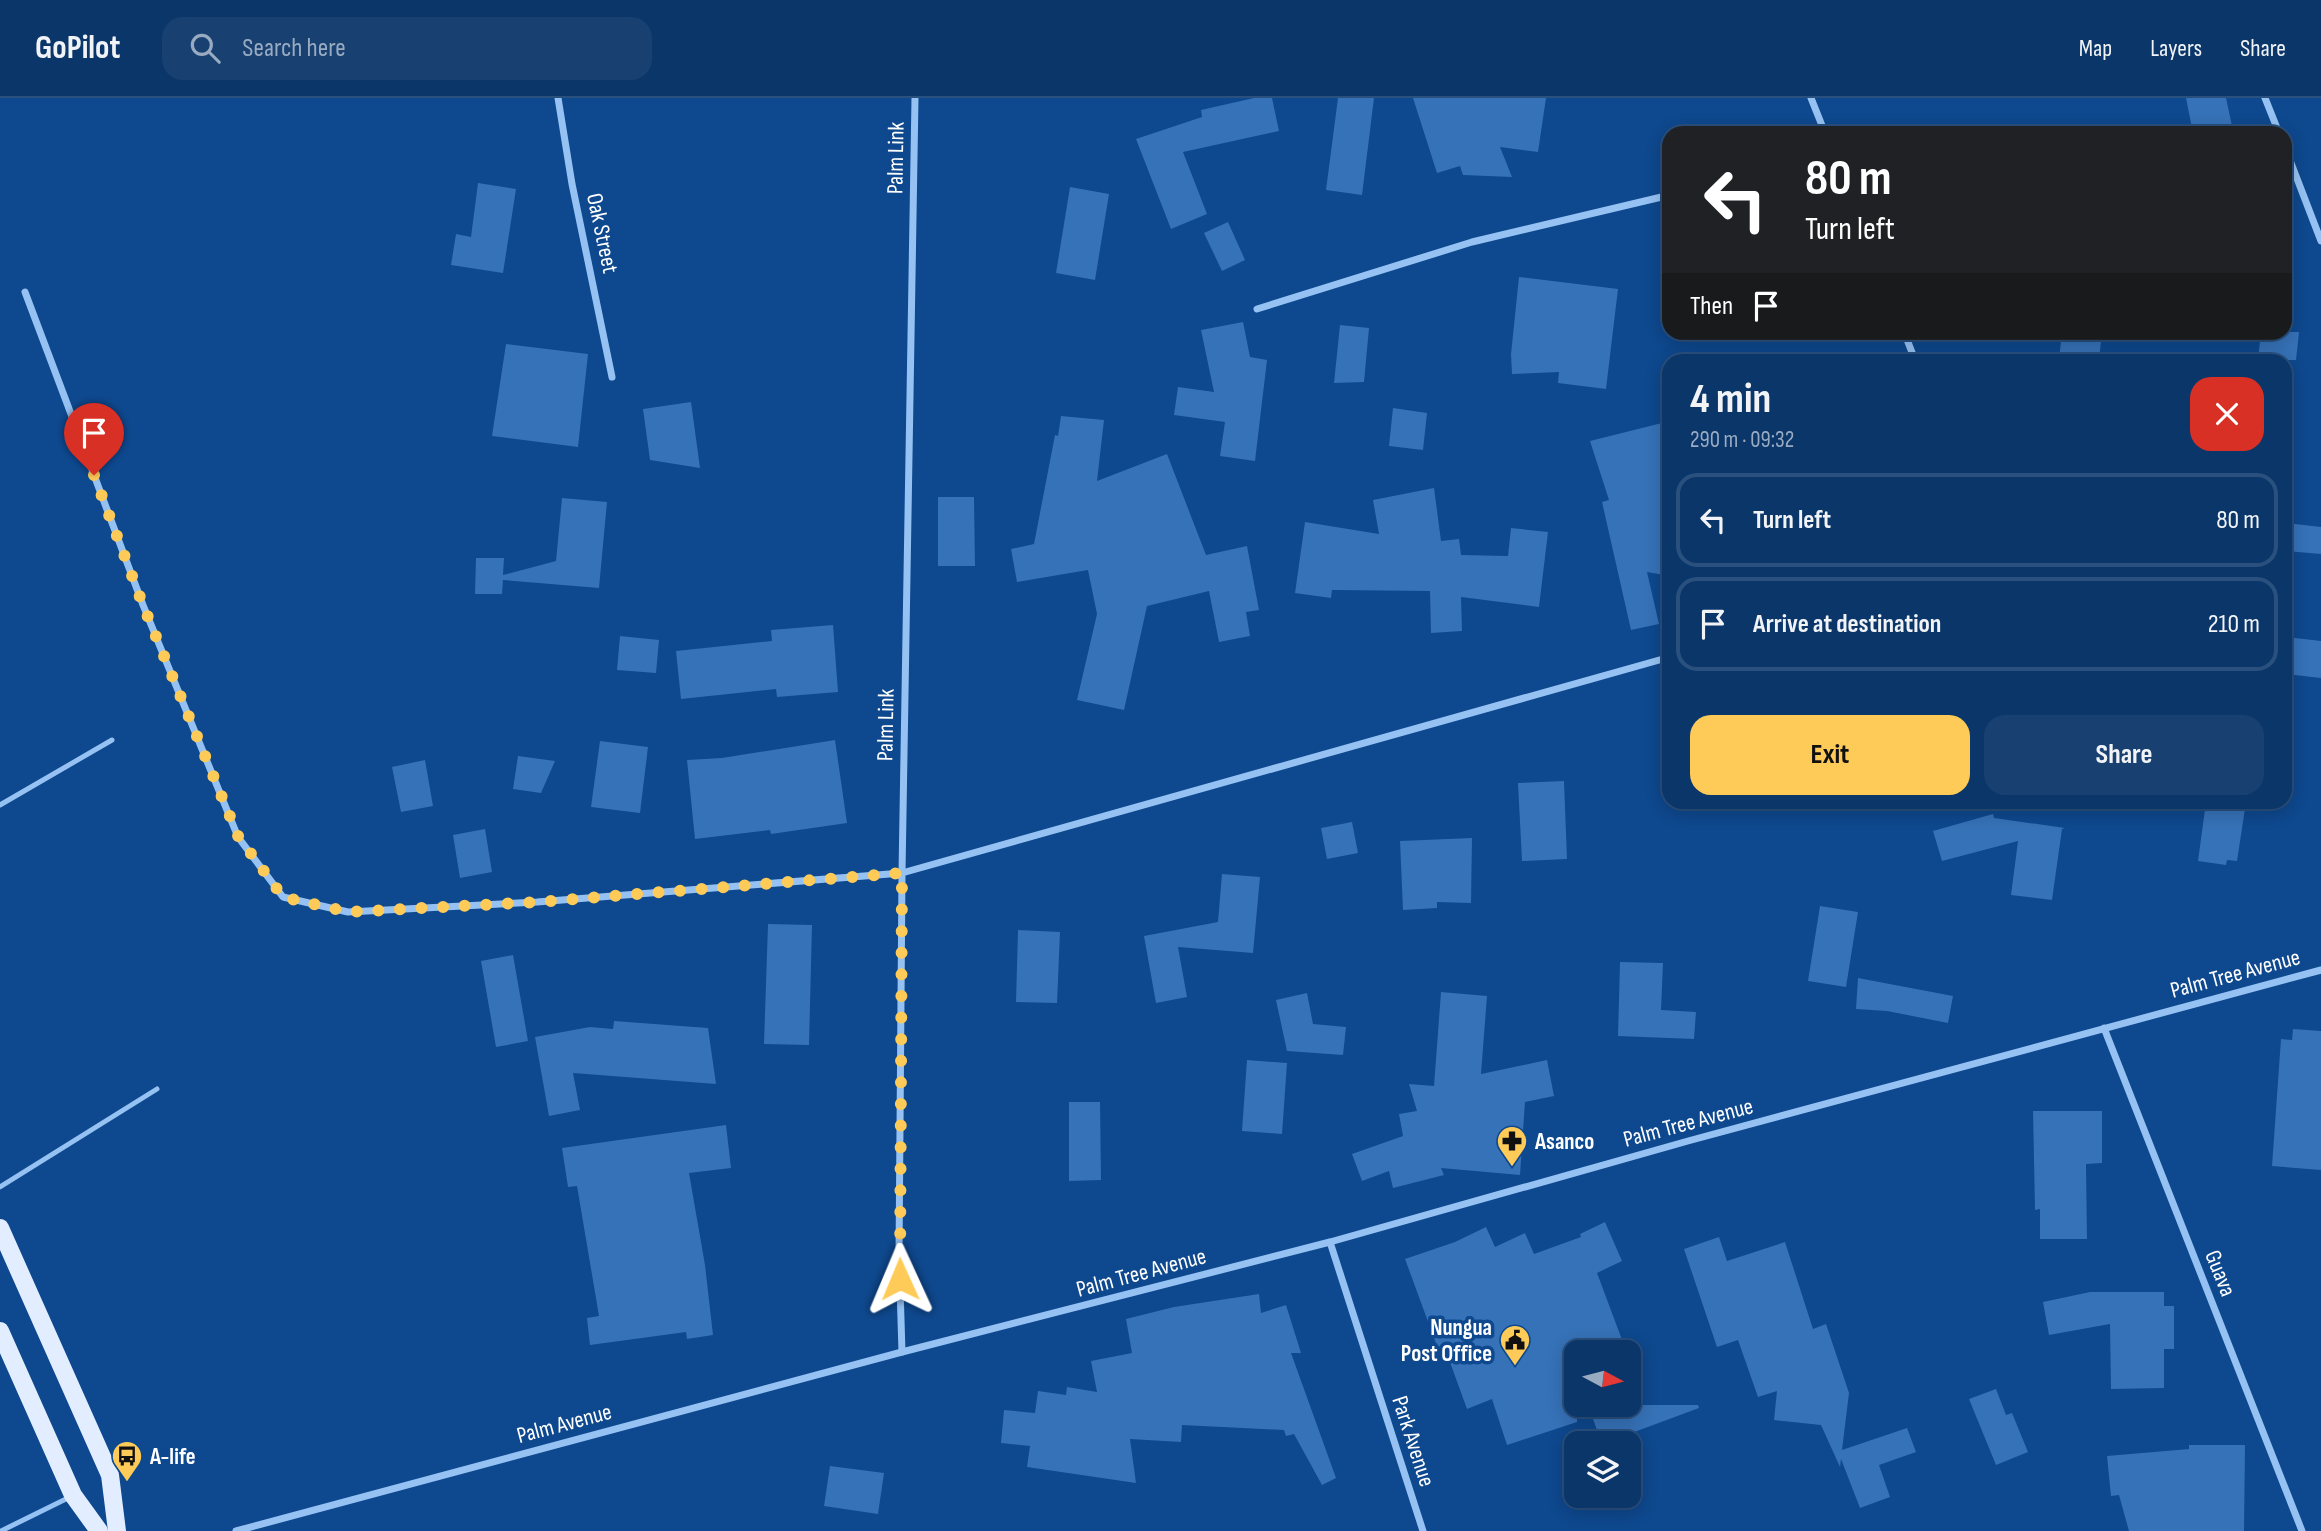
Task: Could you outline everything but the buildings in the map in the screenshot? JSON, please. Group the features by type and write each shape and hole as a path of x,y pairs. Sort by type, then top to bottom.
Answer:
{"main road":[{"path":"0,1228 110,1475 117,1531"},
{"path":"0,1331 73,1495 99,1531"}],"street":[{"name":"Oak Street","path":"558,98 572,184 612,377"},
{"name":"Palm Link","path":"902,1352 899,1255 902,873 915,98"},
{"path":"1811,98 1822,126"},
{"path":"2265,98 2276,126"},
{"path":"2292,166 2321,241"},
{"path":"1257,309 1472,242 1662,197"},
{"path":"25,292 143,605 238,836 283,897 348,912 537,902 902,873 1662,659"},
{"name":"Palm Tree Avenue","path":"902,1352 1330,1242 1702,1137 2321,970"},
{"name":"Guava","path":"2104,1028 2302,1531"},
{"name":"Park Avenue","path":"1330,1242 1423,1531"},
{"name":"Palm Avenue","path":"236,1531 902,1352"}],"lane":[{"path":"0,805 112,740"},
{"path":"0,1187 157,1089"},
{"path":"1,1531 73,1495"}],"place":[{"name":"Asanco","path":"1512,1168"},
{"name":"Nungua Post Office","path":"1515,1367"},
{"name":"A-life","path":"127,1483"}],"route":[{"path":"94,475 143,605 238,836 283,897 348,912 537,902 902,873 900,1279"}]}
